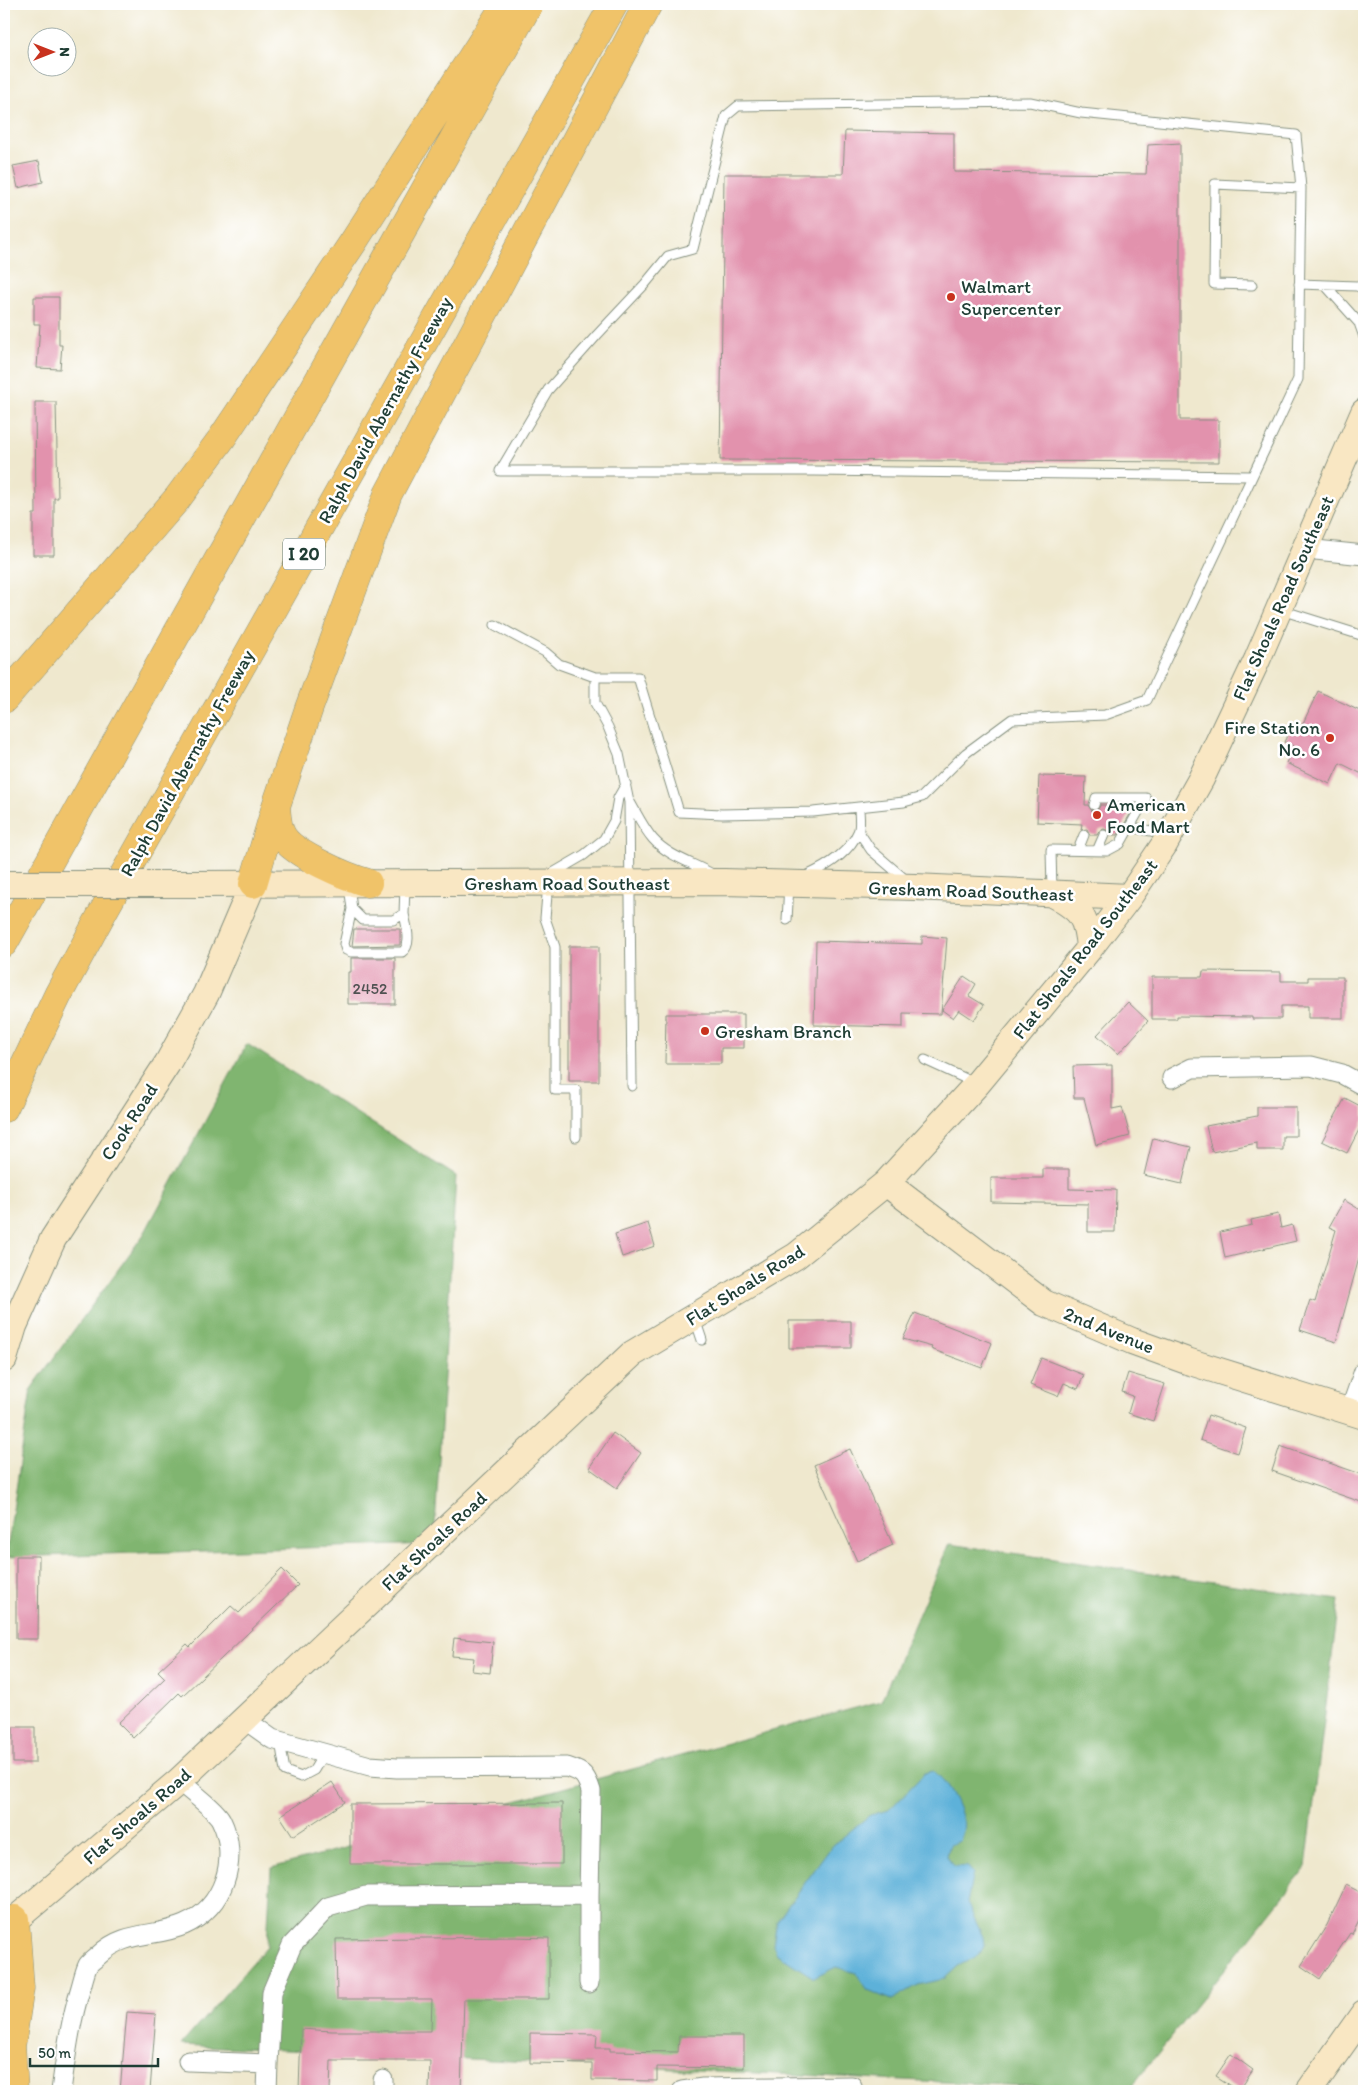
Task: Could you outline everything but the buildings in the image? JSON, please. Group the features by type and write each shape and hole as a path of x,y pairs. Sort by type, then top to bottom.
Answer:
{"highway":[{"path":"4,699 177,499 222,438 359,233 506,4"},
{"path":"4,943 529,4"},
{"name":"Ralph David Abernathy Freeway","path":"4,1108 24,1062 104,910 614,4"},
{"path":"253,884 308,708 388,494 648,4"},
{"path":"276,806 279,829 291,846 358,883"},
{"path":"8,2038 20,1988 9,1924"},
{"path":"4,1977 14,2091"}],"street":[{"name":"Flat Shoals Road Southeast","path":"886,1183 976,1084 1089,949 1129,897 1170,834 1201,778 1257,660 1364,412"},
{"path":"1306,549 1364,555"},
{"name":"Gresham Road Southeast","path":"4,884 630,884 724,882 915,887 1129,897"},
{"name":"Cook Road","path":"4,1359 17,1318 53,1239 168,1064 206,994 253,884"},
{"path":"1052,894 1072,904 1082,916 1088,929 1089,949"},
{"path":"1172,1078 1192,1068 1311,1066 1342,1074 1364,1086"},
{"name":"Flat Shoals Road","path":"9,1924 179,1781 632,1354 698,1328 796,1256 886,1183"},
{"name":"2nd Avenue","path":"886,1183 1044,1303 1132,1341 1187,1361 1357,1414"},
{"path":"1357,1414 1364,1372"},
{"path":"244,1720 272,1739 370,1766 397,1768 567,1767 578,1770 587,1777 591,1791 589,1983"},
{"path":"61,2091 72,2016 88,1965 107,1947 126,1937 182,1926 199,1917 213,1903 224,1886 229,1867 226,1834 220,1818 179,1781"},
{"path":"268,2091 272,1992 292,1944 328,1907 366,1896 589,1895"},
{"path":"1309,2091 1364,2013"},
{"path":"188,2061 268,2064"},
{"path":"682,2091 703,2088 852,2086"}],"lane":[{"path":"495,625 545,652 559,664 594,677 638,677 679,812 764,814 859,808 904,802 922,797 966,752 1012,719 1105,715 1147,700 1298,379 1300,188 1296,135 1081,113 1030,102 738,106 726,116 692,249 668,256 645,284 596,335 548,390 500,471 815,471 1251,476"},
{"path":"1252,285 1214,284 1215,184 1300,188"},
{"path":"1299,284 1357,286 1364,290"},
{"path":"1325,285 1359,323 1364,337"},
{"path":"1278,609 1364,636"},
{"path":"594,677 595,703 620,754 629,802 632,1086"},
{"path":"576,1137 576,1090 555,1090 556,947 545,918 548,884 553,873 584,855 604,839 614,821 618,798 626,784"},
{"path":"1052,894 1051,850 1106,851 1120,844 1146,798 1120,802 1096,798 1094,805"},
{"path":"629,802 653,839 673,855 702,868 724,882"},
{"path":"859,808 859,832 872,850 915,887"},
{"path":"1130,827 1170,834"},
{"path":"786,920 789,884 821,869 842,854 859,832"},
{"path":"1078,850 1084,835"},
{"path":"1097,851 1104,835"},
{"path":"358,883 344,944 346,950 351,952 402,952 406,949 408,943 404,914 406,883"},
{"path":"352,909 363,920 378,922 394,920 404,914"},
{"path":"925,1060 976,1084"},
{"path":"280,1741 285,1771 301,1777 314,1770 324,1753"}],"green space":[{"path":"247,1044 456,1176 434,1544 6,1557 31,1389 144,1234"},
{"path":"949,1544 1339,1600 1306,1867 1128,2091 181,2045 267,1946 271,1868 881,1701"}],"water":[{"path":"933,1771 943,1780 956,1801 964,1826 960,1841 950,1845 947,1856 953,1866 968,1867 973,1873 967,1903 983,1937 984,1946 979,1955 958,1966 944,1979 918,1985 892,2000 868,1990 856,1973 836,1967 814,1978 777,1954 773,1945 777,1921 832,1846 870,1815 889,1810 925,1773"}],"place":[{"name":"Walmart Supercenter","path":"951,297"},
{"name":"Fire Station No. 6","path":"1330,738"},
{"name":"American Food Mart","path":"1097,815"},
{"name":"Gresham Branch","path":"705,1031"}]}
